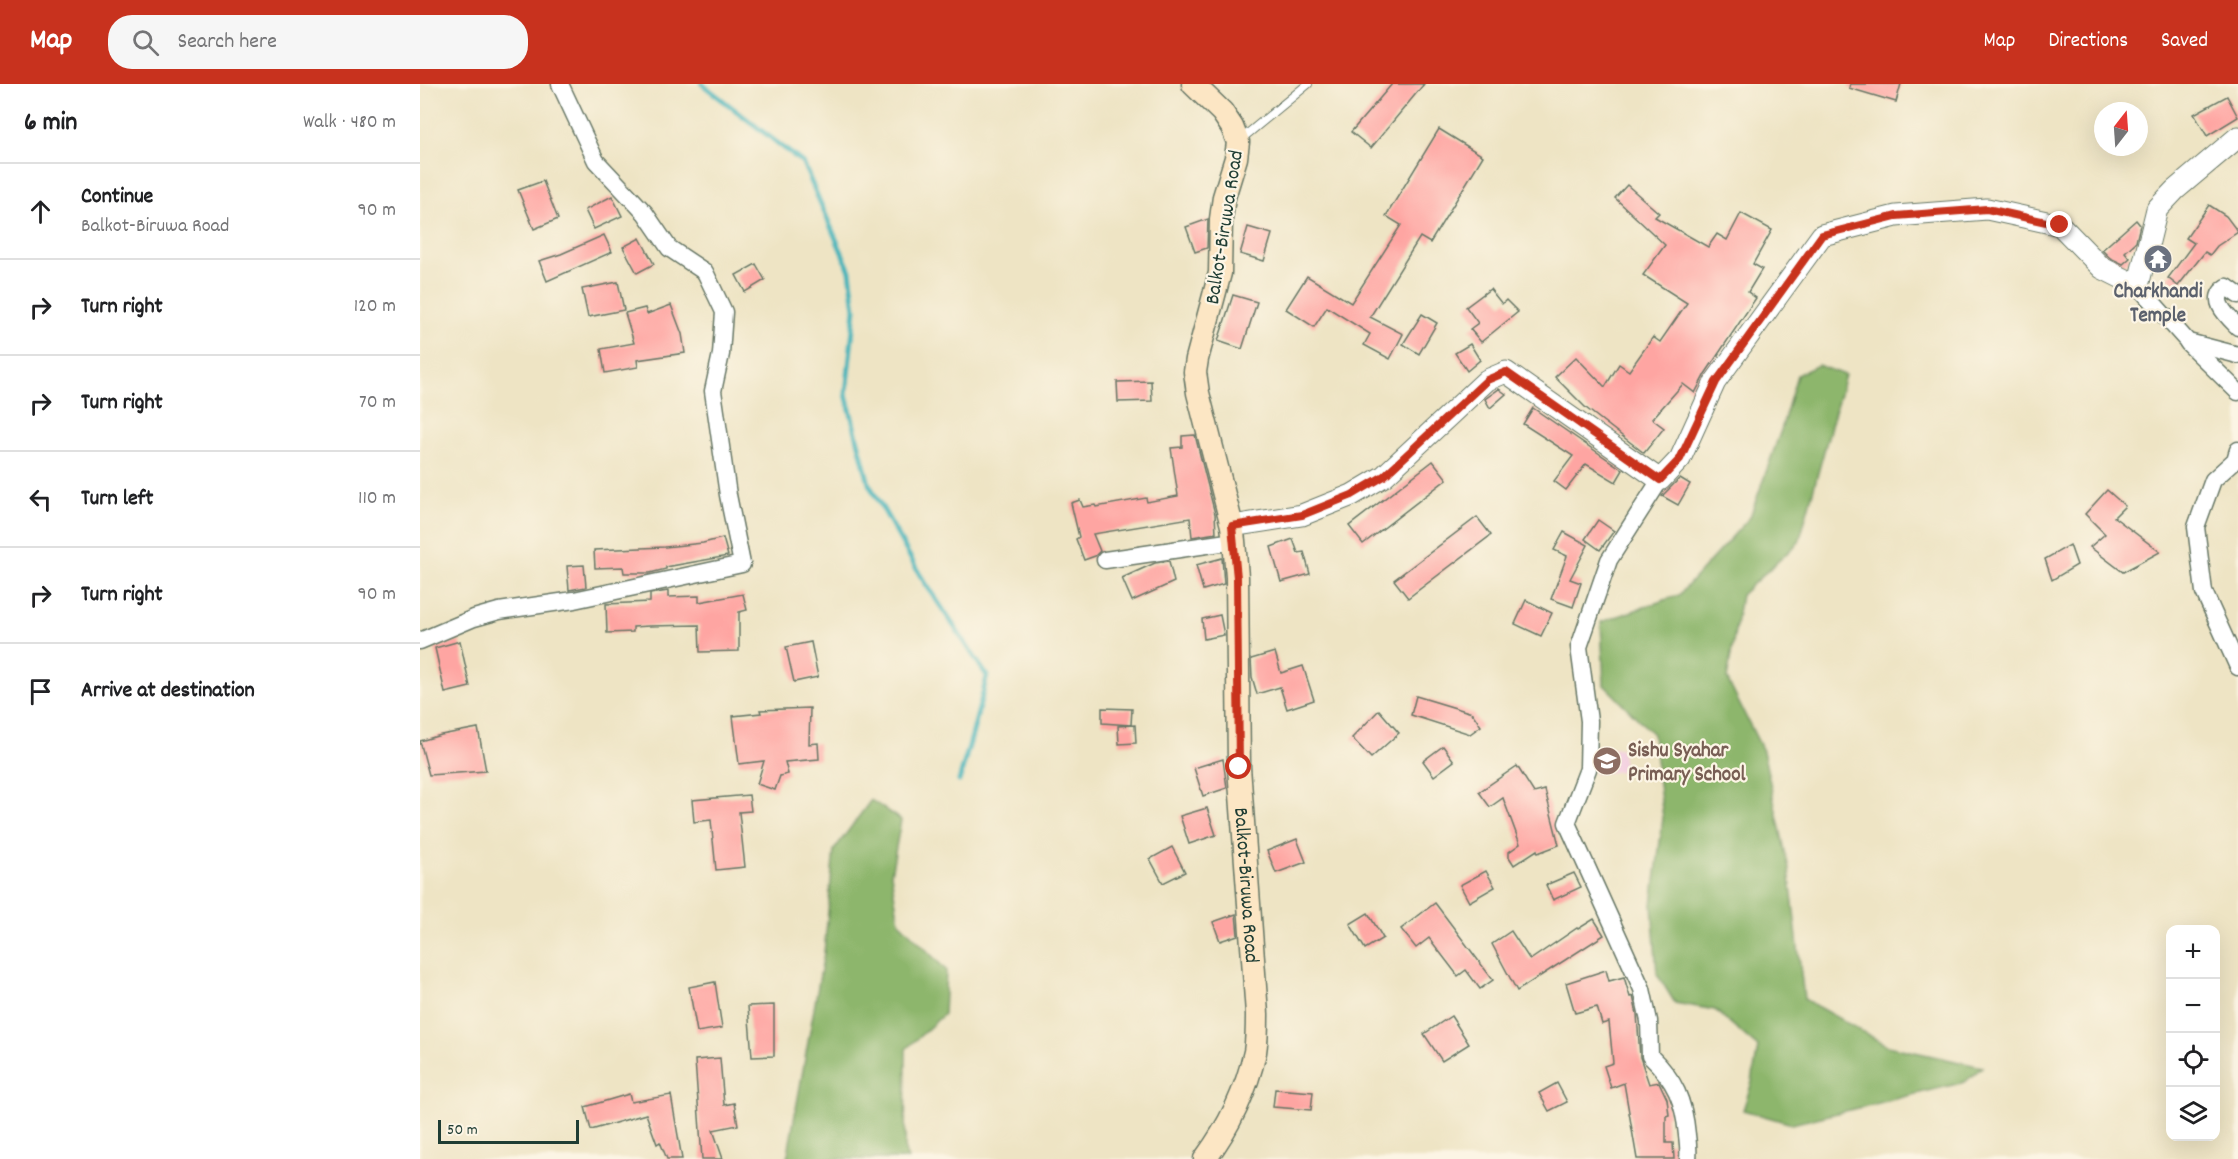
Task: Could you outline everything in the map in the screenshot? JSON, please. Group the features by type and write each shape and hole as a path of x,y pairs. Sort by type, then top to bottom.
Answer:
{"main road":[{"name":"Balkot-Biruwa Road","path":"1193,84 1222,112 1238,142 1236,158 1224,197 1221,219 1220,273 1195,372 1198,393 1233,533 1237,578 1239,767 1257,1014 1255,1051 1236,1112 1205,1159"}],"street":[{"path":"420,641 474,618 499,611 574,600 742,564 728,495 712,392 721,354 724,312 705,272 669,248 645,213 596,161 560,84"},
{"path":"2138,286 2157,209 2175,190 2238,137"},
{"path":"1688,1159 1686,1123 1679,1092 1666,1072 1650,1056 1649,1021 1642,989 1567,823 1587,769 1589,721 1579,646 1609,560 1660,480 1680,459 1716,382 1822,235 1896,216 1987,209 2060,225 2102,268 2138,286 2188,342 2238,392"},
{"path":"2238,295 2227,287 2221,291 2218,298 2222,311 2238,327"},
{"path":"2188,342 2238,355"},
{"path":"1105,560 1233,533 1302,515 1352,495 1384,476 1487,380 1506,372 1660,480"},
{"path":"2238,450 2235,460 2213,480 2196,526 2204,592 2238,667"}],"lane":[{"path":"1238,142 1308,84"}],"shaded area":[{"name":"Sishu Syahar Primary School","path":"1621,748 1625,771 1594,774 1590,751"}],"green space":[{"path":"1818,365 1845,375 1799,542 1741,595 1727,679 1763,751 1789,869 1804,999 1888,1046 1982,1067 1965,1082 1792,1124 1743,1110 1752,1082 1758,1047 1715,1010 1675,1003 1657,974 1652,905 1663,818 1653,734 1604,685 1601,622 1679,595 1750,517 1781,430 1797,375"},
{"path":"871,800 901,820 891,874 899,922 946,970 944,1014 906,1049 905,1151 908,1159 787,1159 824,953 834,850"}],"building":[{"path":"1392,84 1424,84 1371,148 1351,132"},
{"path":"1850,84 1901,84 1896,102 1849,88"},
{"path":"2227,96 2238,117 2207,136 2194,114"},
{"path":"1439,129 1483,156 1430,243 1420,237 1370,317 1403,334 1390,359 1364,345 1370,334 1327,307 1314,327 1286,309 1307,276 1351,303 1401,225 1386,216"},
{"path":"543,181 558,219 534,229 518,190"},
{"path":"1627,185 1659,213 1655,217 1708,247 1717,234 1727,240 1741,213 1772,230 1753,264 1762,269 1748,292 1756,298 1705,374 1695,393 1683,384 1652,419 1664,428 1644,453 1586,408 1555,377 1576,357 1605,387 1619,364 1629,371 1653,337 1660,342 1687,303 1643,275 1665,245 1615,198"},
{"path":"612,196 622,216 594,229 585,210"},
{"path":"2209,205 2226,216 2238,232 2217,246 2210,255 2205,252 2178,286 2168,278 2194,243 2186,238"},
{"path":"1208,219 1207,248 1195,252 1186,227"},
{"path":"2136,220 2140,225 2136,242 2125,252 2130,258 2123,264 2110,258 2102,250"},
{"path":"1248,227 1272,234 1264,261 1240,254"},
{"path":"604,235 612,252 547,281 539,261"},
{"path":"640,238 654,264 637,273 623,247"},
{"path":"756,264 765,280 745,292 736,275"},
{"path":"618,282 624,310 588,317 582,289"},
{"path":"1490,289 1502,304 1506,300 1518,312 1481,342 1470,329 1478,323 1466,307"},
{"path":"1233,295 1257,302 1242,349 1218,341"},
{"path":"671,305 682,334 685,353 637,360 638,367 605,373 601,349 634,343 625,313 645,308 647,314"},
{"path":"1422,314 1437,323 1419,354 1403,344"},
{"path":"1470,344 1480,360 1467,371 1455,353"},
{"path":"1151,381 1152,401 1118,402 1117,382"},
{"path":"1499,389 1506,394 1490,408 1485,399"},
{"path":"1533,408 1623,470 1616,482 1586,464 1566,490 1554,481 1573,456 1523,424"},
{"path":"1195,435 1215,514 1216,533 1192,537 1190,518 1093,534 1100,551 1095,556 1084,560 1076,539 1079,537 1071,503 1080,500 1083,507 1095,505 1096,507 1146,498 1147,502 1178,496 1171,448 1182,447 1182,436"},
{"path":"1433,461 1447,479 1363,544 1349,526"},
{"path":"1680,478 1690,484 1678,505 1662,496"},
{"path":"2107,490 2125,506 2114,517 2160,552 2123,572 2090,547 2105,534 2085,514"},
{"path":"1477,517 1491,535 1408,598 1394,580"},
{"path":"1598,520 1614,531 1600,550 1585,539"},
{"path":"1564,532 1588,545 1570,579 1581,583 1573,607 1551,599 1567,556 1554,550"},
{"path":"723,538 728,556 666,567 666,569 650,573 624,573 623,567 595,568 594,550 665,547 703,543"},
{"path":"1293,539 1298,553 1304,552 1310,574 1281,582 1271,547"},
{"path":"2070,545 2077,565 2052,580 2045,559"},
{"path":"1222,558 1224,584 1203,590 1196,565"},
{"path":"1169,561 1174,582 1132,601 1122,578 1155,563"},
{"path":"584,565 586,587 569,590 567,566"},
{"path":"668,591 668,597 699,596 699,602 743,594 747,610 739,612 739,651 700,652 699,625 633,627 633,632 607,633 606,604 650,602 650,594"},
{"path":"1526,600 1552,613 1541,636 1515,624"},
{"path":"1220,615 1224,635 1204,639 1202,619"},
{"path":"460,641 470,687 445,693 435,648"},
{"path":"811,642 818,677 794,682 786,647"},
{"path":"1275,652 1281,673 1303,666 1314,700 1287,709 1280,687 1257,694 1252,677 1251,659"},
{"path":"1416,696 1472,713 1481,726 1470,734 1411,715"},
{"path":"810,708 809,744 818,743 819,759 785,762 788,774 780,776 775,790 757,784 764,761 739,764 733,716 761,713 760,710"},
{"path":"1102,708 1132,709 1131,725 1102,723"},
{"path":"1379,710 1399,733 1371,758 1352,738"},
{"path":"1135,725 1136,743 1119,744 1118,726"},
{"path":"478,728 486,771 429,775 420,741"},
{"path":"1443,746 1454,761 1434,776 1423,761"},
{"path":"1223,759 1227,788 1203,796 1194,768"},
{"path":"1517,766 1534,793 1545,790 1559,845 1538,853 1537,850 1514,865 1509,852 1520,844 1503,798 1490,807 1479,792"},
{"path":"749,795 751,811 739,812 745,867 716,870 711,820 694,822 692,800"},
{"path":"1207,808 1216,835 1189,844 1180,816"},
{"path":"1297,839 1306,862 1276,873 1267,851"},
{"path":"1172,847 1185,872 1163,883 1150,859"},
{"path":"1486,871 1495,887 1469,902 1460,885"},
{"path":"1574,873 1581,887 1553,900 1546,885"},
{"path":"1435,903 1493,980 1480,989 1466,970 1458,976 1429,938 1416,948 1401,929"},
{"path":"1368,913 1383,938 1365,949 1350,924"},
{"path":"1236,914 1238,935 1220,941 1213,922"},
{"path":"1594,919 1604,935 1517,991 1492,944 1511,931 1530,960"},
{"path":"1606,970 1609,981 1624,977 1630,997 1633,996 1637,1014 1640,1057 1649,1084 1659,1082 1667,1099 1669,1115 1666,1116 1666,1143 1673,1143 1674,1159 1637,1159 1624,1083 1611,1088 1604,1066 1613,1063 1609,1022 1602,1024 1597,1007 1575,1013 1566,983"},
{"path":"715,982 722,1028 697,1032 689,987"},
{"path":"774,1005 774,1056 752,1057 748,1006"},
{"path":"1451,1016 1469,1044 1442,1061 1424,1034"},
{"path":"720,1058 724,1105 734,1103 738,1125 713,1130 723,1159 702,1159 695,1060"},
{"path":"1557,1083 1567,1102 1549,1111 1539,1093"},
{"path":"1275,1089 1313,1092 1311,1110 1273,1107"},
{"path":"629,1094 631,1102 671,1095 682,1159 667,1159 660,1142 657,1144 646,1114 591,1130 585,1107"}],"waterway":[{"path":"702,84 803,163 850,271 855,309 846,394 869,484 920,575 987,676 959,781"}],"place":[{"name":"Charkhandi Temple","path":"2158,259"},
{"name":"Sishu Syahar Primary School","path":"1607,761"}],"route":[{"path":"1239,767 1237,578 1232,526 1302,515 1352,495 1384,476 1487,380 1506,372 1660,480 1680,459 1716,382 1822,235 1896,216 1987,209 2060,225"}]}
